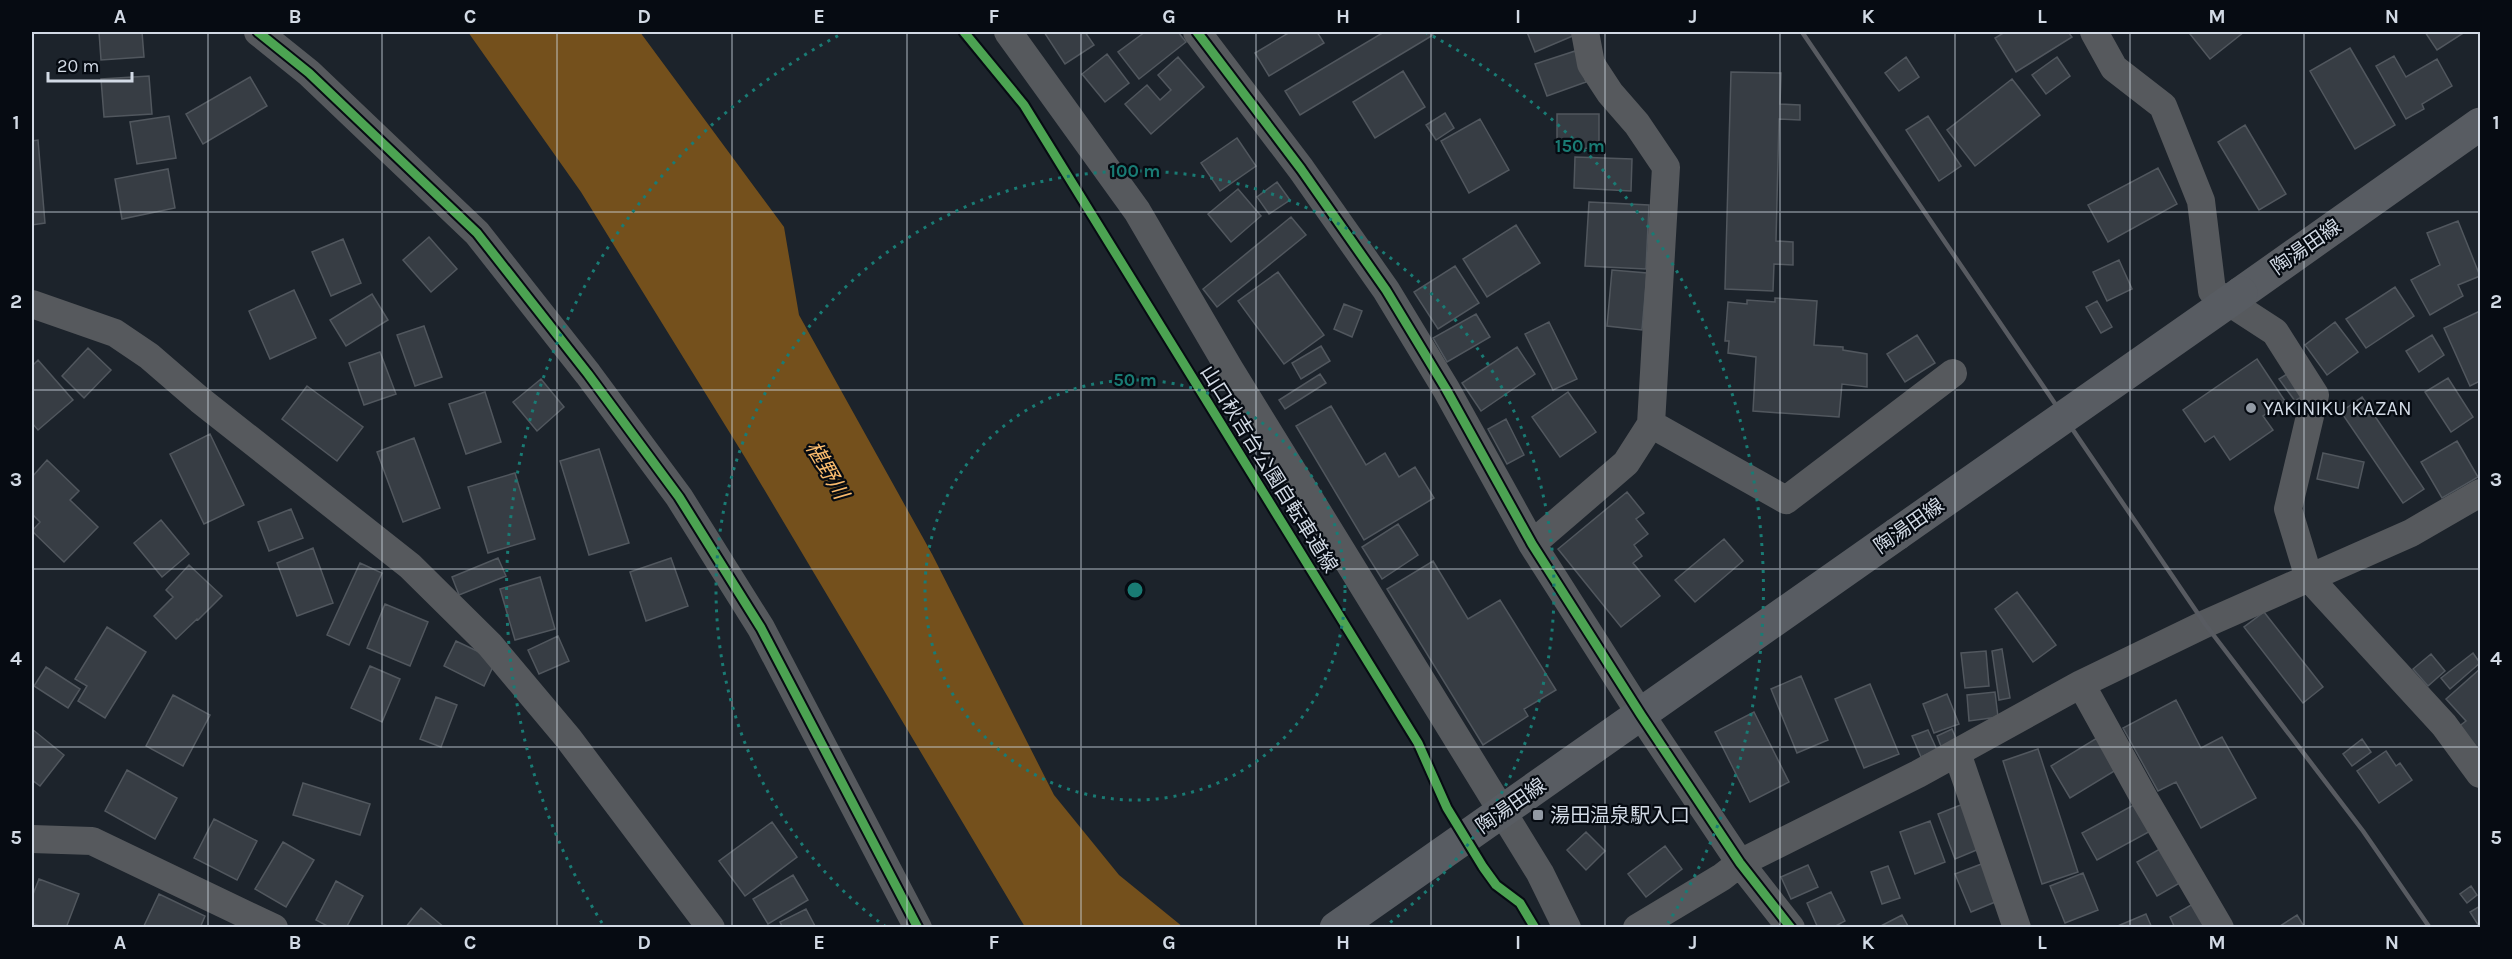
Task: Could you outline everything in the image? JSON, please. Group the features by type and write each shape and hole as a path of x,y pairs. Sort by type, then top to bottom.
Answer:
{"main road":[{"name":"陶湯田線","path":"1336,927 2481,124"}],"street":[{"path":"258,32 309,73 477,233 588,374 672,487 761,628 918,927"},
{"path":"1008,32 1137,212 1490,821 1540,873 1567,927"},
{"path":"1197,32 1301,169 1386,290 1446,389 1532,544 1641,715 1740,863 1791,927"},
{"path":"1532,544 1626,463 1651,424 1666,167 1637,124 1610,93 1591,64 1585,32"},
{"path":"2094,32 2114,68 2163,106 2201,201 2212,291 2275,332 2315,394 2288,509 2309,578 2444,725 2481,774"},
{"path":"32,304 115,333 149,356 200,400 410,566 490,645 568,738 711,927"},
{"path":"1651,424 1786,500 1953,374"},
{"path":"1637,927 1722,877 1740,863 1957,753 2081,684 2205,624 2411,533 2481,493"},
{"path":"2081,684 2144,798 2220,927"},
{"path":"1957,753 2017,927"},
{"path":"32,839 92,841 274,927"}],"water":[{"name":"椹野川","path":"468,32 640,32 784,227 799,315 932,554 1054,795 1119,875 1183,927 1025,927 746,459 581,192"}],"building":[{"path":"99,32 142,32 144,57 101,60"},
{"path":"1044,32 1085,32 1094,45 1065,64"},
{"path":"1145,32 1178,32 1186,42 1139,79 1118,52"},
{"path":"1290,32 1317,32 1324,43 1269,76 1255,53"},
{"path":"1384,32 1430,32 1433,35 1300,115 1285,91"},
{"path":"1527,32 1574,32 1575,35 1535,52"},
{"path":"2005,32 2068,32 2072,37 2016,72 1995,38"},
{"path":"2194,32 2244,32 2210,59 2190,34"},
{"path":"2425,32 2465,32 2437,50"},
{"path":"2350,48 2395,125 2355,149 2310,71"},
{"path":"1575,51 1586,82 1547,96 1535,64"},
{"path":"1107,54 1129,83 1105,102 1082,74"},
{"path":"2394,56 2406,77 2437,59 2452,86 2422,104 2424,109 2406,119 2376,66"},
{"path":"1178,57 1204,87 1151,134 1125,104 1147,85 1160,100 1171,90 1158,75"},
{"path":"1906,57 1919,77 1899,91 1885,73"},
{"path":"2057,57 2070,76 2046,94 2032,75"},
{"path":"1403,71 1425,107 1375,138 1353,102"},
{"path":"1731,72 1781,73 1780,104 1800,105 1800,120 1779,119 1776,241 1793,242 1793,265 1774,264 1773,291 1725,289"},
{"path":"149,76 152,114 104,117 101,79"},
{"path":"250,77 267,106 203,144 186,114"},
{"path":"2012,79 2040,115 1975,166 1947,130"},
{"path":"1445,113 1454,128 1436,140 1426,125"},
{"path":"1557,114 1599,114 1599,148 1557,149"},
{"path":"169,116 176,158 137,164 130,122"},
{"path":"1928,116 1961,166 1939,181 1906,130"},
{"path":"1480,119 1509,170 1469,193 1441,141"},
{"path":"2245,125 2286,194 2259,210 2218,142"},
{"path":"1237,138 1256,166 1220,191 1201,163"},
{"path":"38,140 45,223 32,225 32,141"},
{"path":"1575,157 1632,159 1631,191 1574,188"},
{"path":"2158,168 2177,204 2108,242 2088,205"},
{"path":"168,169 175,208 122,219 115,179"},
{"path":"1277,182 1290,200 1269,214 1257,197"},
{"path":"1238,189 1261,216 1231,242 1208,214"},
{"path":"1589,202 1649,205 1646,269 1585,266"},
{"path":"1291,217 1306,235 1217,307 1203,289"},
{"path":"2458,221 2480,276 2458,285 2463,296 2430,315 2411,280 2440,265 2427,233"},
{"path":"1516,225 1540,263 1487,297 1463,259"},
{"path":"429,237 457,269 431,292 403,260"},
{"path":"343,239 361,283 331,296 312,252"},
{"path":"2119,260 2132,289 2107,301 2093,272"},
{"path":"1455,266 1479,303 1438,329 1414,292"},
{"path":"1612,270 1647,273 1642,330 1607,326"},
{"path":"1278,272 1324,335 1284,364 1238,301"},
{"path":"2395,287 2414,316 2366,348 2346,319"},
{"path":"294,290 316,338 270,359 249,311"},
{"path":"372,294 388,320 346,346 330,320"},
{"path":"1775,298 1817,301 1814,345 1843,347 1843,350 1867,354 1867,387 1842,384 1839,417 1753,411 1756,357 1728,353 1729,341 1725,341 1728,302 1747,304 1747,300 1775,302"},
{"path":"2097,301 2112,327 2101,333 2086,307"},
{"path":"1344,304 1362,311 1352,337 1334,329"},
{"path":"2480,311 2480,381 2470,386 2444,328"},
{"path":"1476,314 1490,337 1447,362 1433,338"},
{"path":"1549,322 1577,379 1553,390 1525,334"},
{"path":"2335,322 2358,352 2327,375 2305,345"},
{"path":"424,326 442,377 415,386 397,335"},
{"path":"1917,335 1935,363 1905,382 1887,354"},
{"path":"2432,335 2444,355 2419,372 2406,351"},
{"path":"1321,346 1330,361 1301,379 1292,363"},
{"path":"1517,347 1535,374 1481,411 1462,383"},
{"path":"88,348 111,370 84,398 62,376"},
{"path":"380,352 396,394 364,405 349,363"},
{"path":"2257,359 2285,401 2263,416 2273,430 2230,460 2214,436 2205,442 2183,410"},
{"path":"38,360 73,400 38,430 32,423 32,366"},
{"path":"2290,372 2306,394 2295,401 2279,379"},
{"path":"1320,374 1326,383 1285,409 1279,400"},
{"path":"2448,378 2473,417 2451,432 2425,392"},
{"path":"541,379 564,407 537,431 513,402"},
{"path":"307,386 363,427 337,461 282,419"},
{"path":"485,392 501,442 466,454 449,404"},
{"path":"1568,392 1596,432 1560,457 1532,417"},
{"path":"2362,397 2424,489 2403,503 2341,412"},
{"path":"1331,406 1366,465 1385,453 1399,477 1415,467 1434,498 1364,540 1296,426"},
{"path":"1506,419 1524,455 1507,464 1488,429"},
{"path":"210,434 244,505 204,524 170,454"},
{"path":"414,438 440,508 403,522 377,452"},
{"path":"2457,441 2478,477 2442,498 2421,462"},
{"path":"599,449 629,543 589,555 560,461"},
{"path":"2323,453 2364,462 2358,488 2317,479"},
{"path":"47,460 79,491 70,500 98,527 64,562 32,531 40,522 32,514 32,477"},
{"path":"515,473 535,539 488,553 468,487"},
{"path":"1627,492 1644,513 1636,519 1648,534 1634,545 1642,556 1633,563 1660,596 1621,627 1558,549"},
{"path":"291,509 303,538 269,551 258,522"},
{"path":"161,520 189,554 162,577 134,543"},
{"path":"1398,524 1418,555 1382,579 1362,547"},
{"path":"1724,539 1743,561 1695,602 1675,580"},
{"path":"313,548 333,603 297,616 277,563"},
{"path":"498,558 506,576 459,595 452,577"},
{"path":"671,558 688,606 646,621 630,572"},
{"path":"1433,561 1468,619 1500,600 1556,690 1524,709 1528,716 1483,745 1387,589"},
{"path":"360,563 382,573 349,645 327,635"},
{"path":"189,565 222,596 176,639 154,616 173,597 166,590"},
{"path":"540,577 555,629 515,640 500,589"},
{"path":"2017,592 2056,645 2033,662 1995,609"},
{"path":"385,604 428,622 410,666 367,648"},
{"path":"2264,612 2323,687 2303,703 2244,627"},
{"path":"107,627 146,652 105,718 78,701 87,686 75,679"},
{"path":"558,636 569,661 539,674 528,650"},
{"path":"456,641 496,660 484,686 444,666"},
{"path":"2002,649 2010,698 1999,700 1992,651"},
{"path":"1986,651 1989,686 1965,688 1961,653"},
{"path":"2473,653 2480,663 2450,689 2441,678"},
{"path":"2431,654 2445,671 2428,686 2413,669"},
{"path":"370,666 400,679 382,722 351,708"},
{"path":"46,667 80,689 68,708 34,686"},
{"path":"2480,669 2480,751 2458,727 2466,721 2446,699"},
{"path":"1801,676 1828,740 1797,753 1771,689"},
{"path":"1870,684 1899,754 1864,768 1835,699"},
{"path":"1995,692 1998,717 1969,721 1967,695"},
{"path":"1947,694 1959,724 1934,733 1923,704"},
{"path":"173,695 210,715 183,766 146,746"},
{"path":"436,697 457,705 441,747 420,739"},
{"path":"2176,700 2201,748 2222,737 2256,798 2201,828 2176,782 2158,791 2123,728"},
{"path":"1754,712 1789,782 1750,802 1715,732"},
{"path":"32,729 64,755 40,786 32,780"},
{"path":"1952,729 1958,743 1942,749 1937,736"},
{"path":"1928,730 1937,750 1921,757 1912,736"},
{"path":"2097,738 2116,770 2070,798 2051,766"},
{"path":"2362,739 2371,752 2352,766 2343,754"},
{"path":"2038,749 2078,872 2042,884 2003,761"},
{"path":"2386,751 2396,766 2400,763 2412,780 2379,803 2357,771"},
{"path":"127,770 177,798 155,839 105,811"},
{"path":"303,783 370,804 360,835 293,815"},
{"path":"2141,801 2156,828 2097,860 2082,833"},
{"path":"1963,804 1979,849 1955,859 1938,814"},
{"path":"214,819 257,841 237,880 194,858"},
{"path":"1930,821 1945,862 1915,874 1900,832"},
{"path":"772,822 797,857 745,896 719,861"},
{"path":"1586,832 1605,851 1586,870 1567,850"},
{"path":"283,842 314,860 286,907 255,889"},
{"path":"1665,846 1682,869 1646,897 1628,874"},
{"path":"2165,846 2185,880 2157,896 2137,862"},
{"path":"1984,863 2000,900 1971,912 1955,874"},
{"path":"1808,865 1818,887 1791,899 1781,877"},
{"path":"1888,866 1900,898 1882,904 1871,872"},
{"path":"2083,873 2098,910 2065,923 2050,886"},
{"path":"793,875 808,900 768,924 753,899"},
{"path":"39,879 79,894 66,928 44,928 32,923 32,897"},
{"path":"336,881 363,896 346,928 331,928 316,920"},
{"path":"2471,886 2477,895 2467,903 2460,894"},
{"path":"1831,892 1845,921 1832,928 1818,928 1807,903"},
{"path":"159,894 205,916 200,928 143,928"},
{"path":"2198,901 2212,928 2175,928 2170,917"},
{"path":"2480,906 2480,928 2470,912"},
{"path":"421,908 445,928 405,928"},
{"path":"806,909 816,928 783,928 780,922"},
{"path":"2146,914 2152,928 2113,928"},
{"path":"1902,915 1909,928 1877,928"},
{"path":"2297,915 2305,928 2277,928"}],"railway":[{"path":"1802,32 2205,624 2363,831 2430,928"}],"cycle path":[{"path":"258,32 309,73 477,233 588,374 679,497 761,628 918,928"},
{"name":"山口秋吉台公園自転車道線","path":"964,32 1024,105 1418,743 1447,808 1483,867 1496,885 1520,903 1535,928"},
{"path":"1197,32 1301,169 1386,290 1446,389 1532,544 1641,715 1740,863 1791,928"}],"place":[{"name":"YAKINIKU KAZAN","path":"2251,408"},
{"name":"湯田温泉駅入口","path":"1538,815"}]}
